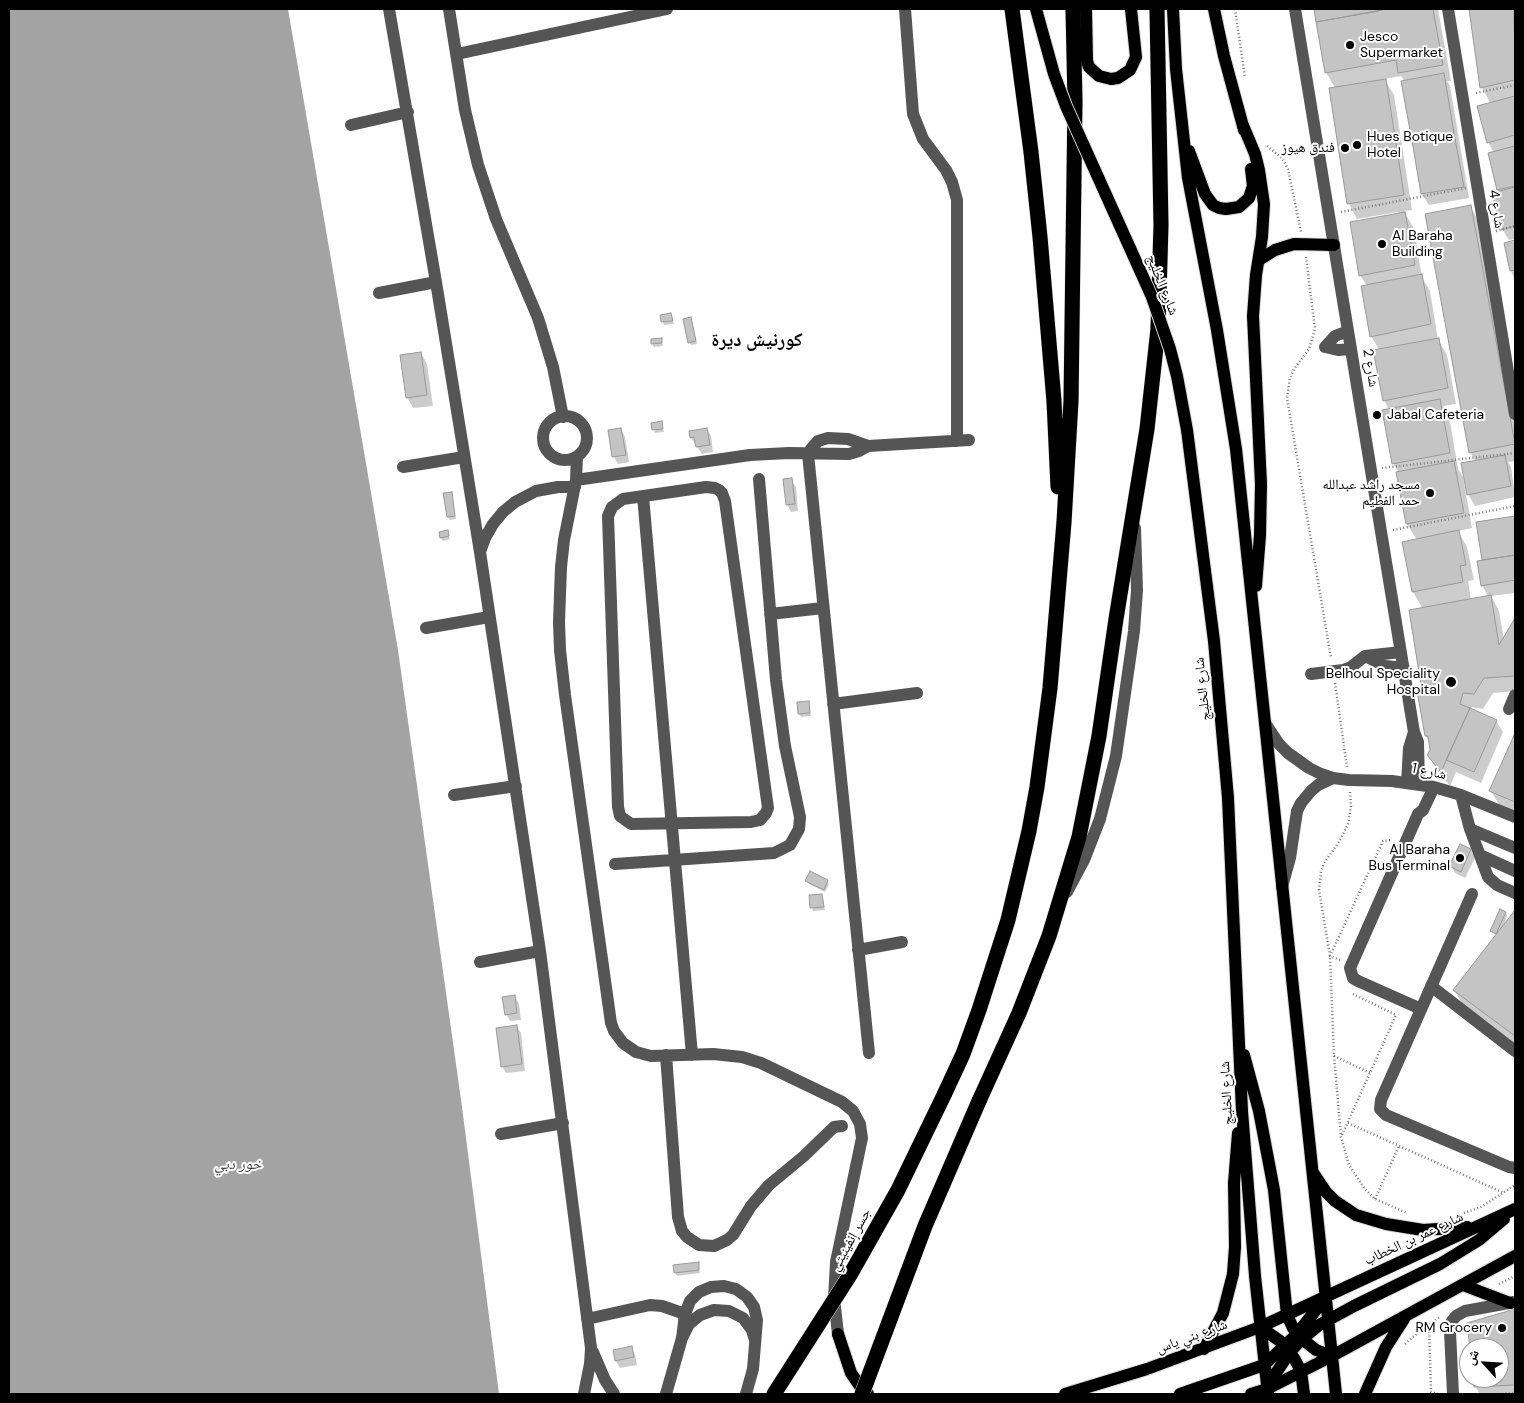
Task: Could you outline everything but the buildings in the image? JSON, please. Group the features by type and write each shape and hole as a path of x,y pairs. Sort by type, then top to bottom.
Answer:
{"highway":[{"path":"1012,9 1031,152 1051,360 1057,461 1059,583"},
{"path":"1059,583 1068,470 1073,338 1075,101 1073,9"},
{"path":"862,1394 925,1226 1026,998 1058,908 1079,837 1090,787 1154,379 1160,277 1156,9"},
{"name":"جسر إنفينيتي","path":"774,1394 850,1275 898,1190 963,1054 982,1001 997,956 1019,876 1035,796 1056,636 1059,583"}],"main road":[{"name":"شارع الخليج","path":"1036,9 1047,50 1066,106 1152,297 1177,376 1187,430 1212,631 1228,798 1242,1111 1260,1328 1268,1391"},
{"path":"1086,9 1087,61 1099,76 1111,79 1118,78 1130,70 1136,58 1131,9"},
{"path":"1173,9 1181,128 1197,232 1227,389 1238,468 1336,1394"},
{"path":"1181,128 1208,200 1219,208 1232,209 1244,203 1249,198 1253,186 1250,160 1214,9"},
{"path":"1242,123 1255,154 1262,187 1264,220 1254,296 1253,338 1261,510 1258,572 1253,610"},
{"path":"1259,260 1266,254 1284,246 1304,244 1334,245"},
{"path":"1238,1034 1259,1111 1272,1180 1287,1315 1300,1337 1316,1350 1332,1356"},
{"path":"1204,1349 1223,1314 1233,1274 1235,1247 1235,1159 1242,1111"},
{"path":"1313,1171 1322,1187 1335,1201 1351,1212 1366,1218 1386,1224 1423,1230 1479,1225"},
{"path":"1300,1337 1329,1319 1420,1275 1460,1253 1479,1240 1514,1210"},
{"name":"شارع عمر بن الخطاب","path":"1326,1297 1514,1210"},
{"path":"1251,1394 1268,1391 1301,1371 1515,1256"},
{"path":"1463,1285 1513,1302"},
{"path":"1180,1394 1264,1365 1288,1349 1300,1337 1326,1297"},
{"name":"شارع بني ياس","path":"1065,1394 1139,1372 1204,1349 1260,1328 1326,1297"},
{"path":"1365,1394 1392,1336 1409,1314"},
{"path":"1260,1328 1274,1336 1288,1349 1301,1371 1304,1394"},
{"path":"838,1334 851,1373 862,1389 868,1394"},
{"path":"1268,1391 1288,1349"}],"street":[{"path":"389,9 408,112 480,552 540,951 591,1348 584,1394"},
{"path":"449,9 465,110 478,165 496,219 538,318 553,367 563,417"},
{"path":"456,54 667,9"},
{"path":"480,552 493,524 503,512 515,502 536,491 750,455 849,454 868,446 963,440 957,200 952,182 946,170 923,139 913,114 906,9"},
{"name":"شارع 2","path":"1295,9 1414,732 1409,748 1421,785 1418,814 1350,968 1353,978 1358,982 1421,1009"},
{"name":"شارع 4","path":"1448,9 1485,234 1512,377 1515,414"},
{"path":"350,125 408,112"},
{"path":"379,293 436,282"},
{"path":"1348,331 1335,336 1325,347 1338,350 1351,349"},
{"path":"570,417 581,423 587,434 586,447 577,457 558,459 548,452 544,439 547,427 557,418 570,417"},
{"path":"808,454 869,1053"},
{"path":"403,467 464,457"},
{"path":"577,457 575,484 565,533 561,567 560,650 610,1016 614,1031 629,1048 643,1055 732,1056 761,1063 842,1102 857,1117 862,1138 843,1224 834,1280 838,1334"},
{"path":"615,864 774,853 790,845 799,829 800,817 780,713 759,479"},
{"path":"711,487 719,490 724,497 768,803 766,813 756,822 631,824 620,816 618,807 607,521 609,511 619,501 643,496 711,487"},
{"path":"643,496 692,1055"},
{"path":"770,614 823,608"},
{"path":"426,628 489,617"},
{"path":"1310,674 1342,670 1351,667 1365,656 1401,652"},
{"path":"1365,656 1385,666 1404,668"},
{"path":"833,704 917,693"},
{"path":"1509,710 1515,695"},
{"name":"شارع 1","path":"1265,723 1279,744 1298,762 1320,774 1349,780 1378,780 1421,785 1460,796 1515,817"},
{"path":"1282,889 1290,858 1297,811 1311,791 1333,778"},
{"path":"454,795 516,786"},
{"path":"1460,796 1488,877 1515,893"},
{"path":"1470,829 1515,848"},
{"path":"1480,855 1515,871"},
{"path":"1472,894 1381,1100 1380,1109 1386,1116 1515,1168"},
{"path":"858,950 902,942"},
{"path":"480,962 540,951"},
{"path":"1431,986 1515,1051"},
{"path":"666,1055 678,1218 682,1231 687,1237 700,1244 714,1246 727,1240 733,1235 751,1206 769,1185 804,1156 834,1127 842,1126"},
{"path":"501,1134 563,1124"},
{"path":"666,1394 682,1338 685,1314 690,1302 699,1292 711,1286 724,1286 736,1289 747,1296 754,1307 757,1320 756,1345 753,1369 746,1394"},
{"path":"1453,1394 1450,1332 1452,1321 1456,1316 1466,1311 1513,1302"},
{"path":"587,1319 650,1305 662,1306 685,1314"},
{"path":"682,1338 689,1324 700,1314 714,1310 730,1311 743,1318 752,1330 756,1345"},
{"path":"591,1348 605,1380 614,1394"}],"path":[{"path":"1462,96 1515,85"},
{"path":"1329,214 1477,186"},
{"path":"1485,234 1515,226"},
{"path":"1371,470 1515,453"},
{"path":"1381,532 1515,506"},
{"path":"1334,1056 1370,1073"},
{"path":"1348,1123 1504,1193"},
{"path":"1375,1199 1399,1146"},
{"path":"1429,1325 1431,1392 1438,1394"},
{"path":"1502,1394 1515,1393"}],"water":[{"name":"خور دبي","path":"9,9 288,9 398,650 462,1107 499,1394 9,1394"}],"place":[{"name":"Jesco Supermarket","path":"1350,45"},
{"name":"Hues Botique Hotel","path":"1357,145"},
{"name":"فندق هيوز","path":"1345,148"},
{"name":"Al Baraha Building","path":"1382,244"},
{"name":"Jabal Cafeteria","path":"1377,415"},
{"name":"مسجد راشد عبدالله حمد الفطيم","path":"1430,493"},
{"name":"Belhoul Speciality Hospital","path":"1451,682"},
{"name":"Al Baraha Bus Terminal","path":"1460,858"},
{"name":"RM Grocery","path":"1502,1328"}],"district":[{"name":"كورنيش ديرة","path":"757,341"}]}
